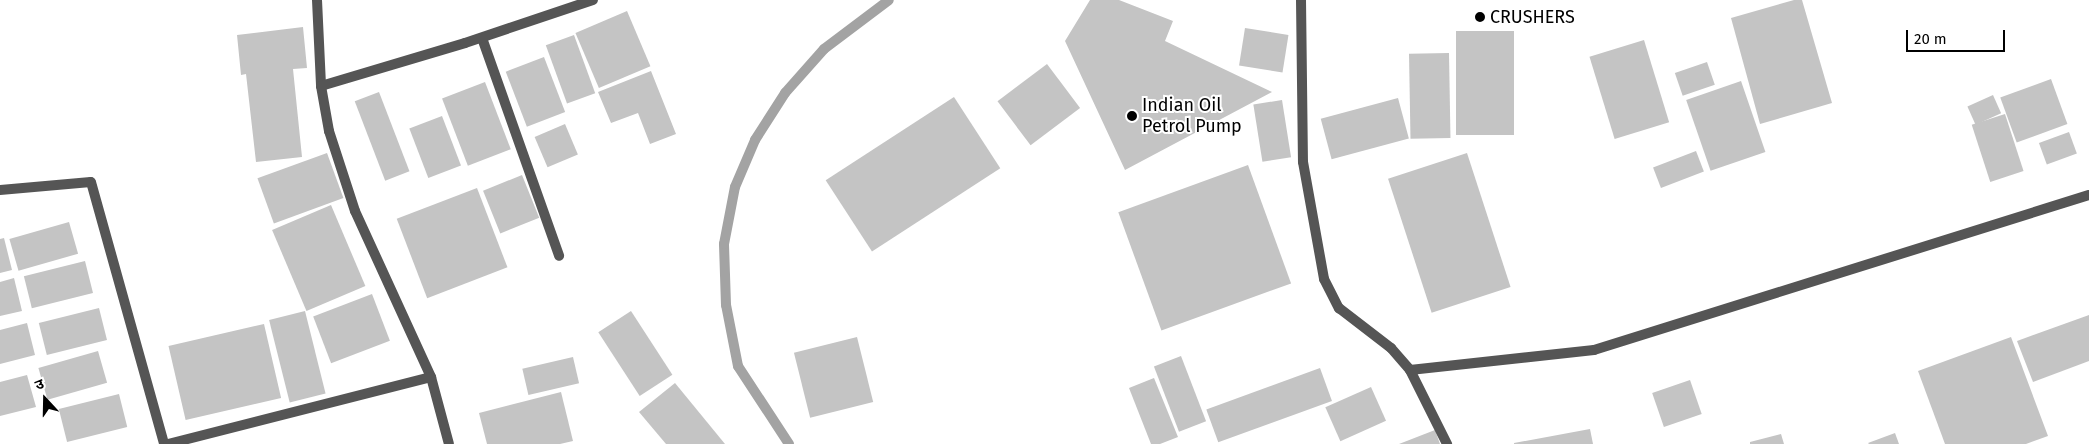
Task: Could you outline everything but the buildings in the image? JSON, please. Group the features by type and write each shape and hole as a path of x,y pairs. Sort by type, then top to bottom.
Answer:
{"street":[{"path":"317,0 321,86 329,131 355,211 431,377 449,444"},
{"path":"321,86 482,38 593,0"},
{"path":"1301,0 1303,162 1324,279 1339,308 1391,348 1410,370 1447,444"},
{"path":"482,38 559,256"},
{"path":"0,190 91,182 164,444"},
{"path":"1410,370 1594,350 2089,195"},
{"path":"168,444 431,377"}],"waterway":[{"path":"789,444 738,366 726,305 724,244 735,187 755,140 785,93 824,49 889,0"}],"place":[{"name":"CRUSHERS","path":"1480,17"},
{"name":"Indian Oil Petrol Pump","path":"1132,116"}]}
